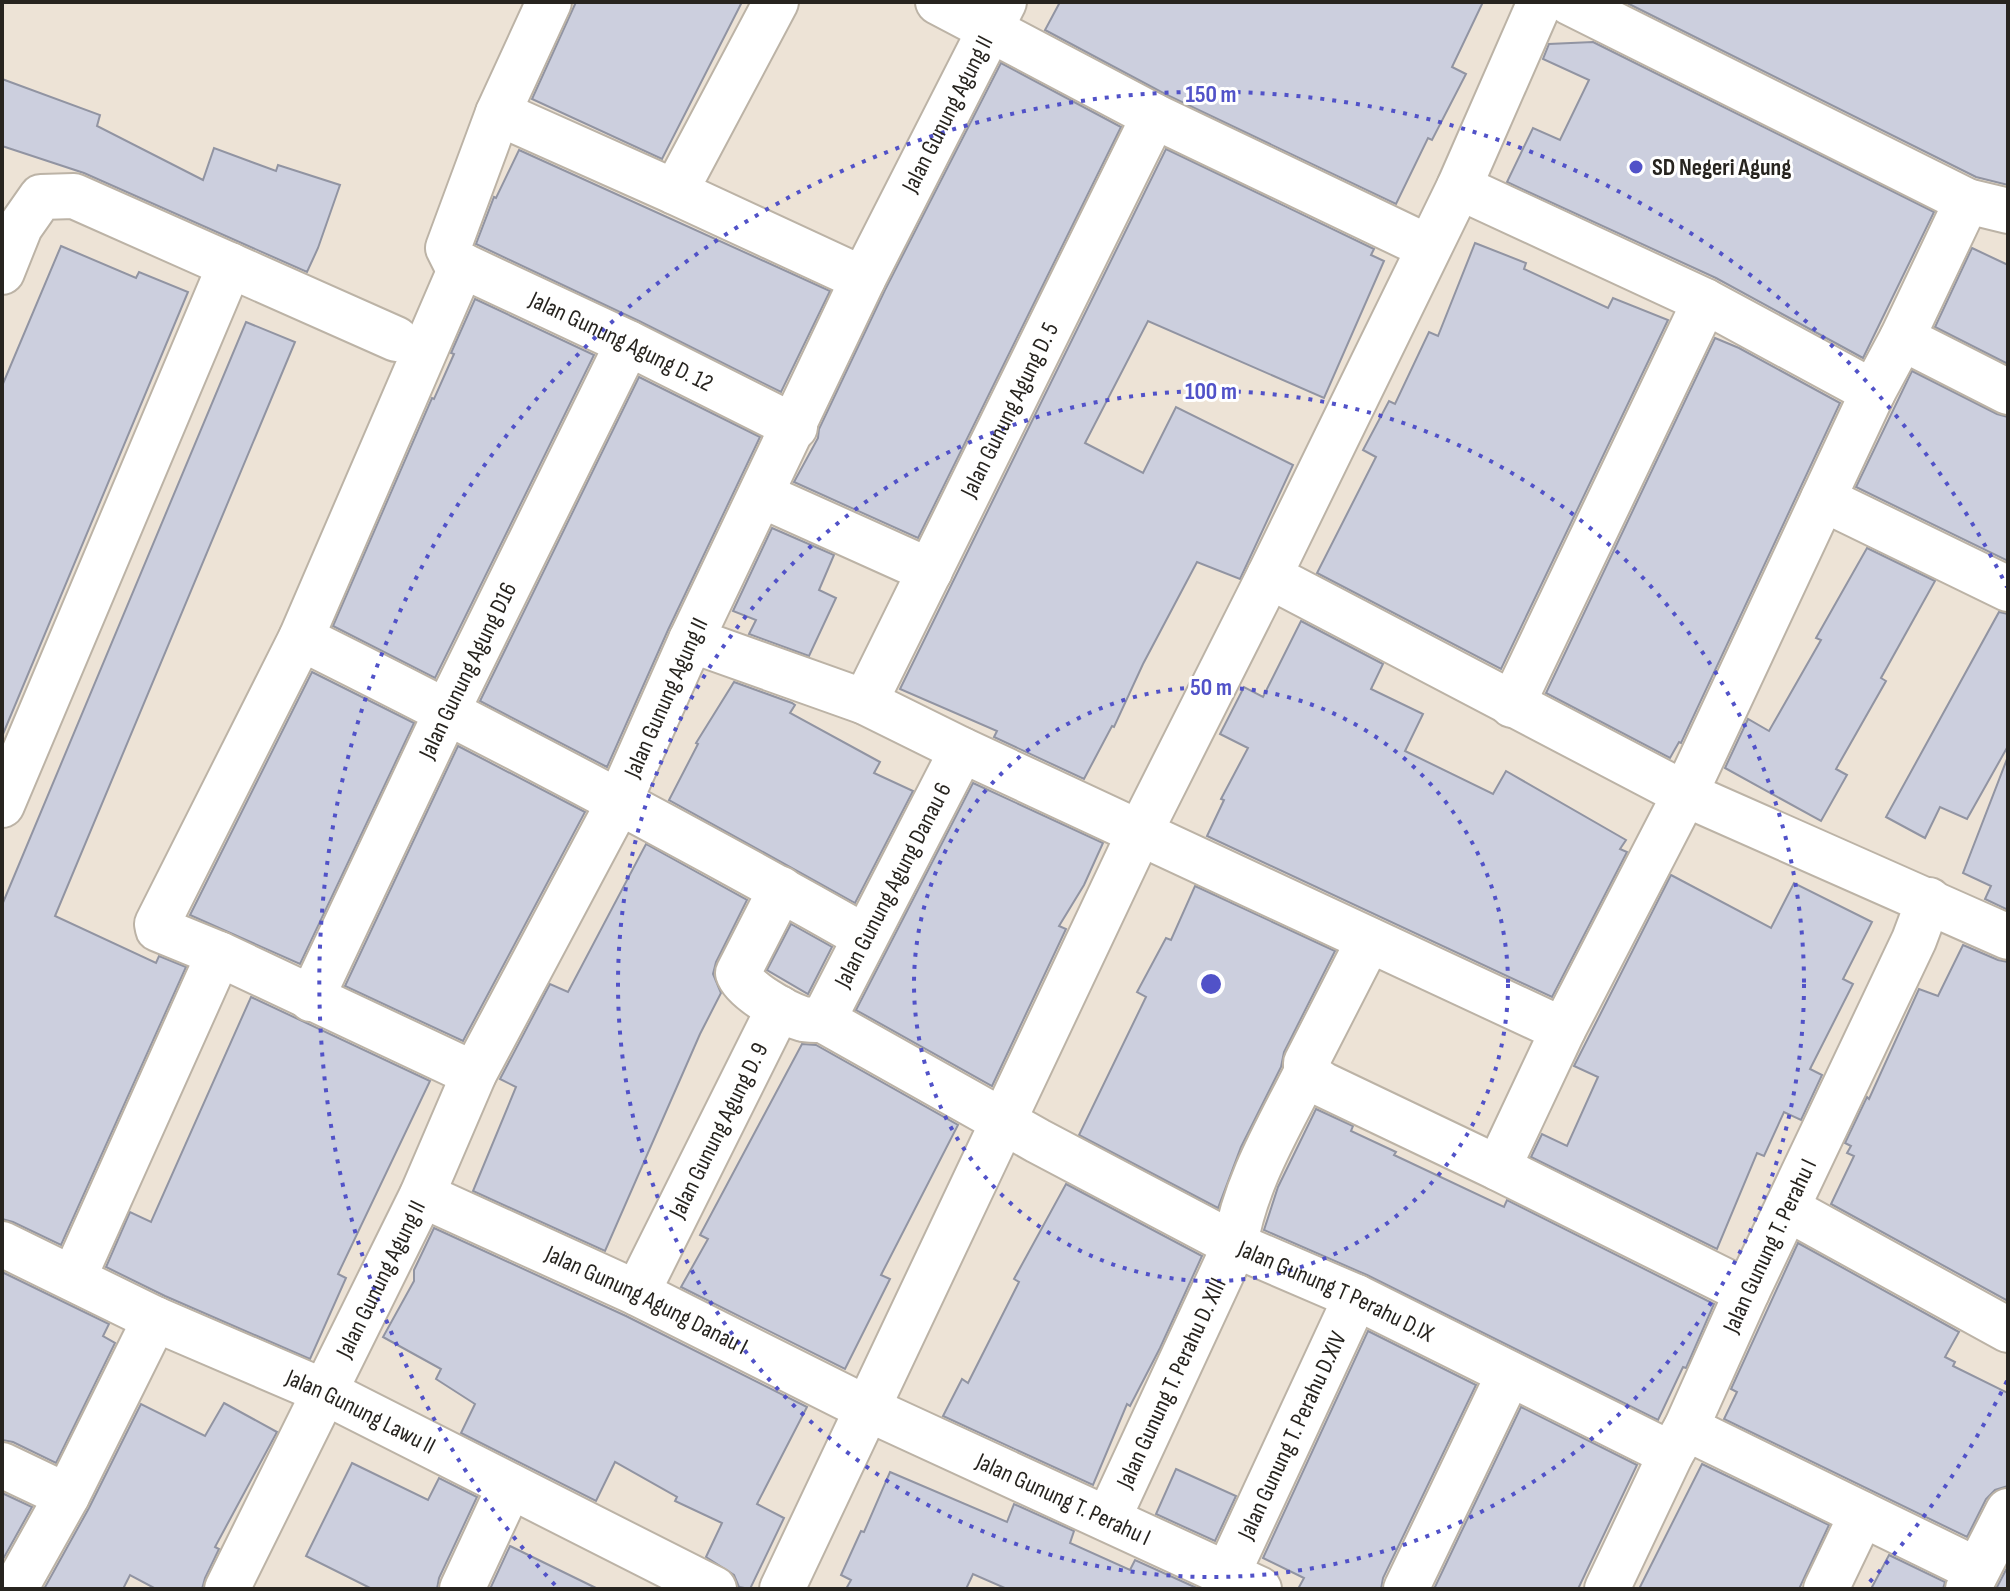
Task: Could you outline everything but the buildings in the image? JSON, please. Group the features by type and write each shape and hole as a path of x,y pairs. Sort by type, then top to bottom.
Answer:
{"street":[{"path":"474,1074 219,954 158,929 157,924 301,638 456,260 448,248 498,113 549,2"},
{"path":"675,192 776,2"},
{"path":"938,2 997,16 1154,116 1428,247"},
{"path":"782,1589 1140,832 1459,187 1540,2"},
{"path":"1498,1168 1563,1030 1685,794 1873,392 1902,338 1988,206 1569,2"},
{"name":"Jalan Gunung Agung II","path":"227,1589 422,1195 474,1074 619,802 691,640 863,279 997,16"},
{"path":"498,113 863,279"},
{"name":"Jalan Gunung Agung D. 5","path":"865,702 1154,116"},
{"path":"1459,187 1705,301 1873,392"},
{"path":"2,272 20,227 41,197 74,196 396,339"},
{"name":"Jalan Gunung Agung D. 12","path":"456,260 795,427"},
{"path":"2,805 230,265"},
{"path":"1512,705 1705,301"},
{"path":"1902,338 2008,392"},
{"name":"Jalan Gunung Agung D16","path":"311,999 447,711 628,343"},
{"path":"761,495 930,571"},
{"path":"1823,499 2008,589"},
{"path":"1269,576 1685,794 2008,937"},
{"path":"301,638 619,802 865,937"},
{"path":"691,640 865,702 1563,1030"},
{"name":"Jalan Gunung Agung Danau 6","path":"823,1020 962,750"},
{"path":"781,889 738,973 744,984 779,1008 804,1019 823,1020"},
{"name":"Jalan Gunung T. Perahu I","path":"1607,1589 1914,940 1929,900"},
{"name":"Jalan Gunung T. Perahu D. XIII","path":"1108,1519 1235,1245 1246,1196 1306,1073 1306,1063 1369,940"},
{"path":"74,1277 219,954"},
{"name":"Jalan Gunung Agung D. 9","path":"637,1293 779,1008"},
{"name":"Jalan Gunung T Perahu D.IX","path":"823,1020 1235,1245 1356,1297 1509,1374 1862,1514 1973,1580"},
{"path":"1306,1073 1322,1084 1747,1292"},
{"name":"Jalan Gunung Agung Danau I","path":"422,1195 637,1293 868,1409"},
{"path":"1788,1209 2008,1330"},
{"name":"Jalan Gunung Lawu II","path":"2,1244 155,1319 325,1392 714,1589"},
{"name":"Jalan Gunung T. Perahu D.XIV","path":"1243,1582 1356,1297"},
{"path":"15,1589 67,1496 155,1319"},
{"path":"1406,1589 1509,1374"},
{"name":"Jalan Gunung T. Perahu I","path":"868,1409 1243,1582"},
{"path":"2,1465 67,1496"},
{"path":"462,1589 510,1486"},
{"path":"1973,1580 2008,1511"},
{"path":"1826,1589 1862,1514"}],"place":[{"name":"SD Negeri Agung","path":"1636,167"}]}
